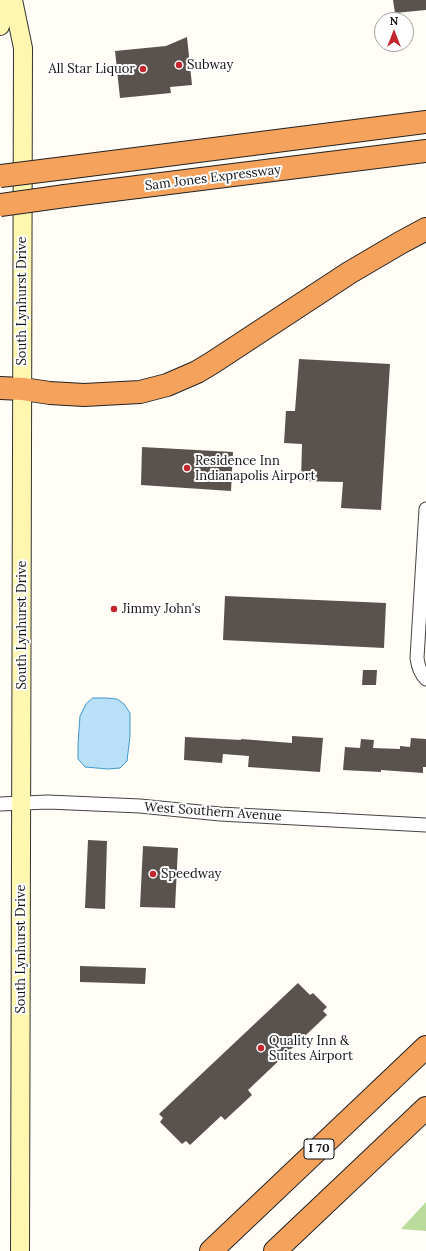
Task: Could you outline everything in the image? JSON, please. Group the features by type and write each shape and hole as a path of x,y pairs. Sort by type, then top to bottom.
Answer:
{"highway":[{"path":"0,176 426,122"},
{"name":"Sam Jones Expressway","path":"0,205 426,151"},
{"path":"0,388 22,388 50,393 84,395 140,392 167,386 212,363 349,273 426,229"},
{"name":"I 70","path":"211,1251 426,1048"},
{"path":"275,1251 426,1108"}],"main road":[{"path":"0,26 5,0"},
{"name":"South Lynhurst Drive","path":"13,0 22,48 20,1251"}],"street":[{"path":"426,509 417,658 420,670 426,679"},
{"name":"West Southern Avenue","path":"0,804 48,802 140,806 220,814 426,825"}],"green space":[{"path":"426,1202 426,1231 401,1229"}],"water":[{"path":"93,698 117,699 124,704 130,713 130,736 127,761 120,768 108,769 85,767 78,759 80,716 86,704"}],"building":[{"path":"393,0 426,0 426,10 395,12"},
{"name":"All Star Liquor","path":"187,37 192,85 170,87 171,93 120,98 115,51 166,46"},
{"path":"299,359 390,364 381,510 341,508 343,482 301,481 302,444 284,443 286,411 295,411"},
{"name":"Residence Inn Indianapolis Airport","path":"142,447 233,452 231,491 141,485"},
{"path":"225,596 386,603 384,648 223,640"},
{"path":"363,670 377,670 376,685 362,685"},
{"path":"292,736 323,738 320,772 248,767 249,756 223,754 222,763 184,760 185,737 292,743"},
{"path":"411,738 426,739 426,767 423,767 423,773 381,770 381,772 343,770 345,747 360,748 361,739 374,740 373,748 400,749 400,746 410,747"},
{"path":"88,840 107,841 105,909 85,908"},
{"path":"143,846 178,848 175,908 140,907"},
{"path":"80,966 146,968 145,984 80,982"},
{"name":"Quality Inn & Suites Airport","path":"298,983 310,995 313,993 327,1007 323,1011 327,1015 248,1090 252,1095 225,1120 221,1116 190,1145 186,1141 182,1144 160,1122 163,1118 159,1114"}],"place":[{"name":"Subway","path":"179,65"},
{"name":"All Star Liquor","path":"143,69"},
{"name":"Residence Inn Indianapolis Airport","path":"187,468"},
{"name":"Jimmy John's","path":"114,609"},
{"name":"Speedway","path":"153,874"},
{"name":"Quality Inn & Suites Airport","path":"261,1048"}]}
